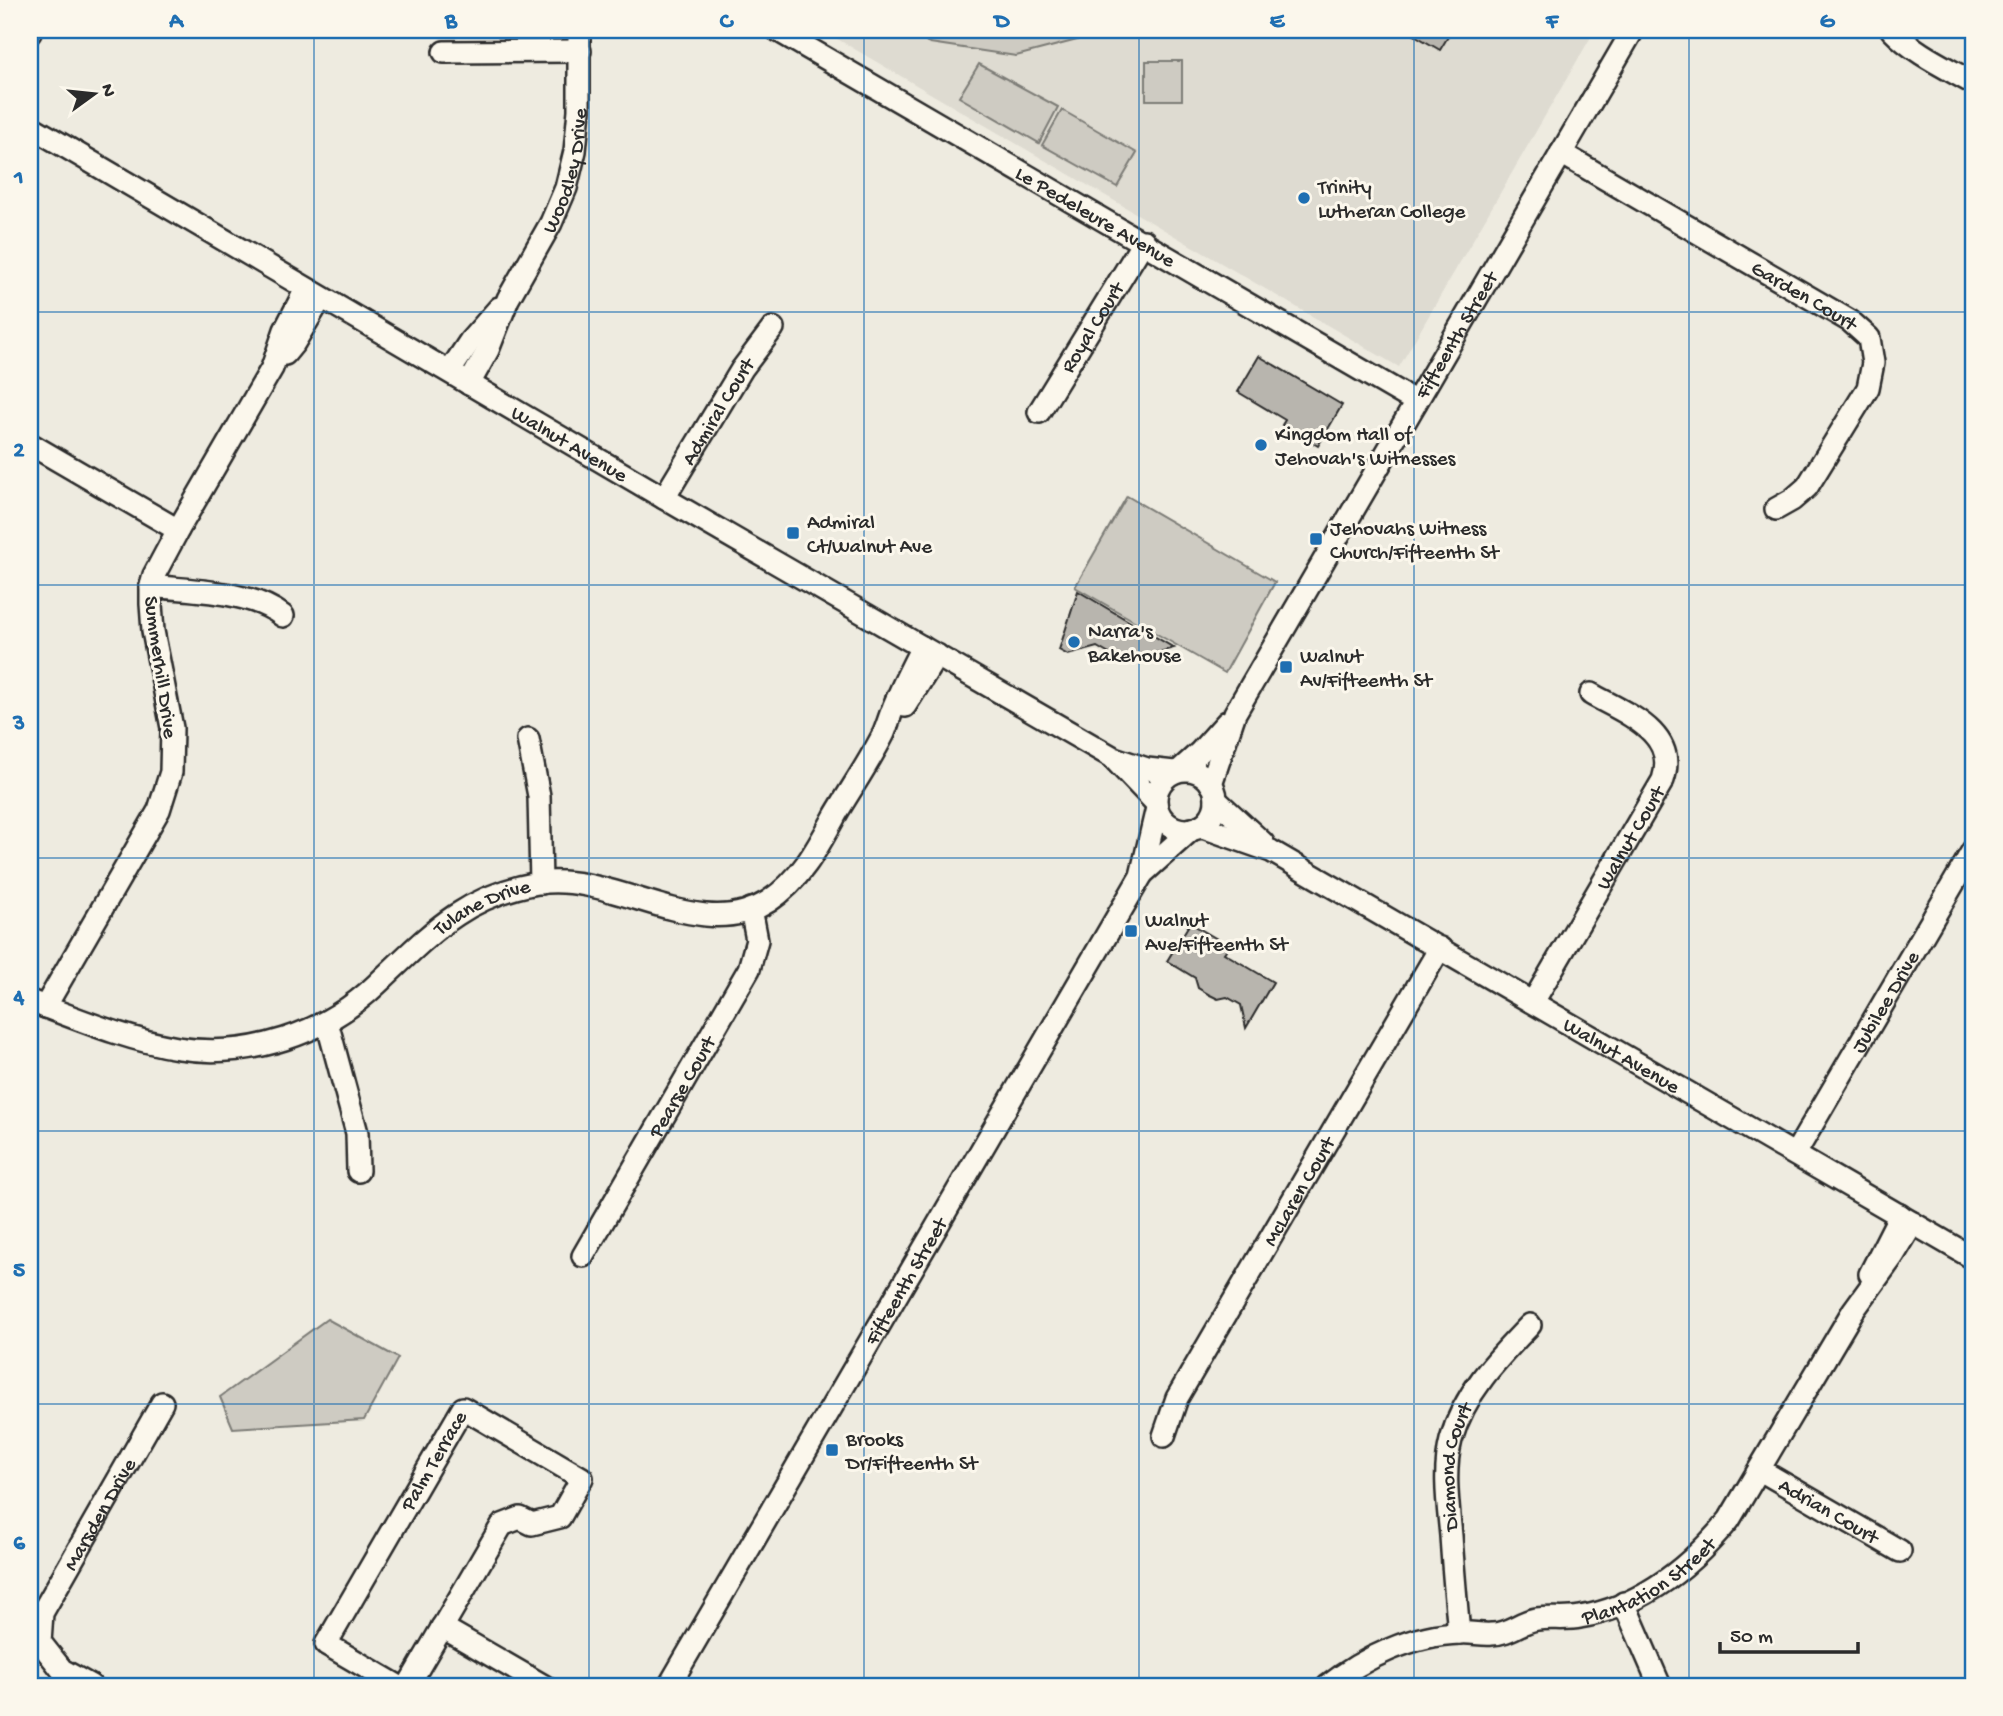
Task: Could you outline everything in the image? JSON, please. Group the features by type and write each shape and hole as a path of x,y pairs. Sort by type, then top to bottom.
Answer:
{"street":[{"name":"Woodley Drive","path":"469,384 488,351 508,299 551,223 566,188 575,151 579,110 579,30"},
{"name":"Le Pedeleure Avenue","path":"777,30 1144,241 1416,402"},
{"name":"Fifteenth Street","path":"1177,771 1200,752 1235,713 1633,30"},
{"path":"1892,30 1901,40 1973,83"},
{"path":"444,52 580,51"},
{"name":"Walnut Avenue","path":"30,126 1114,758 1147,769 1177,771"},
{"name":"Garden Court","path":"1561,153 1850,321 1869,338 1873,363 1868,388 1807,487 1776,509"},
{"name":"Royal Court","path":"1039,412 1144,241"},
{"name":"Summerhill Drive","path":"37,1004 159,810 171,772 172,728 153,631 151,586 163,556 272,368 285,330 313,293"},
{"name":"Woodley Drive","path":"450,371 470,341 508,299"},
{"name":"Admiral Court","path":"664,498 742,369 772,328"},
{"path":"30,444 178,530"},
{"path":"151,586 248,598 272,607 283,616"},
{"name":"Tulane Drive","path":"37,1004 142,1040 179,1048 245,1048 280,1041 327,1022 356,1003 451,916 503,891 541,883 571,883 604,888 707,916 721,916 766,904 786,890 803,871 884,732 910,701 930,651"},
{"name":"Walnut Court","path":"1533,1002 1663,780 1666,770 1664,748 1653,731 1591,694"},
{"name":"Fifteenth Street","path":"1213,792 1235,713"},
{"path":"528,739 539,796 541,883"},
{"name":"Walnut Avenue","path":"1114,758 1157,806"},
{"path":"1177,771 1198,772 1213,792 1212,815 1196,827 1183,830 1167,823 1157,806 1160,785 1177,771"},
{"name":"Walnut Avenue","path":"1213,792 1271,851"},
{"name":"Fifteenth Street","path":"673,1685 1141,876 1157,806"},
{"name":"Fifteenth Street","path":"1141,876 1196,827"},
{"name":"Walnut Avenue","path":"1196,827 1271,851 1973,1258"},
{"name":"Jubilee Drive","path":"1795,1154 1973,850"},
{"name":"Pearse Court","path":"583,1256 749,969 757,940 751,909"},
{"name":"McLaren Court","path":"1164,1436 1177,1398 1440,948"},
{"path":"327,1022 357,1133 358,1171"},
{"name":"Plantation Street","path":"1328,1686 1353,1668 1422,1639 1459,1633 1493,1634 1508,1631 1531,1620 1579,1617 1624,1604 1672,1577 1712,1541 1730,1520 1853,1311 1893,1256 1907,1219"},
{"name":"Diamond Court","path":"1459,1633 1447,1488 1451,1440 1466,1405 1482,1378 1530,1325"},
{"name":"Marsden Drive","path":"91,1686 62,1670 40,1642 42,1613 162,1403"},
{"name":"Palm Terrace","path":"398,1686 326,1644 463,1408 582,1478 560,1517 532,1524 520,1518 502,1525 408,1686"},
{"name":"Adrian Court","path":"1760,1470 1900,1551"},
{"path":"1624,1604 1660,1686"},
{"path":"442,1627 544,1686"}],"shaded area":[{"name":"Trinity Lutheran College","path":"822,30 1595,30 1399,367"},
{"path":"898,30 1088,30 1077,40 1016,56 930,43"},
{"path":"1146,61 1182,61 1182,100 1146,100"},
{"path":"979,64 1058,107 1039,143 959,97"},
{"path":"1062,110 1137,153 1117,187 1042,145"},
{"path":"1127,496 1275,582 1225,673 1075,587"},
{"path":"327,1319 398,1358 364,1420 233,1428 220,1397"}],"building":[{"path":"1406,30 1452,30 1440,50"},
{"path":"1259,356 1342,405 1318,446 1282,425 1285,420 1238,392"},
{"path":"1078,591 1174,648 1123,662 1097,647 1068,655 1059,650"},
{"path":"1190,923 1229,946 1224,953 1273,982 1246,1028 1241,1005 1227,997 1218,999 1198,988 1195,978 1167,961"}],"place":[{"name":"Trinity Lutheran College","path":"1304,198"},
{"name":"Kingdom Hall of Jehovah's Witnesses","path":"1261,445"},
{"name":"Admiral Ct/Walnut Ave","path":"793,533"},
{"name":"Jehovahs Witness Church/Fifteenth St","path":"1316,539"},
{"name":"Narra's Bakehouse","path":"1074,642"},
{"name":"Walnut Av/Fifteenth St","path":"1286,667"},
{"name":"Walnut Ave/Fifteenth St","path":"1131,931"},
{"name":"Brooks Dr/Fifteenth St","path":"832,1450"}]}
